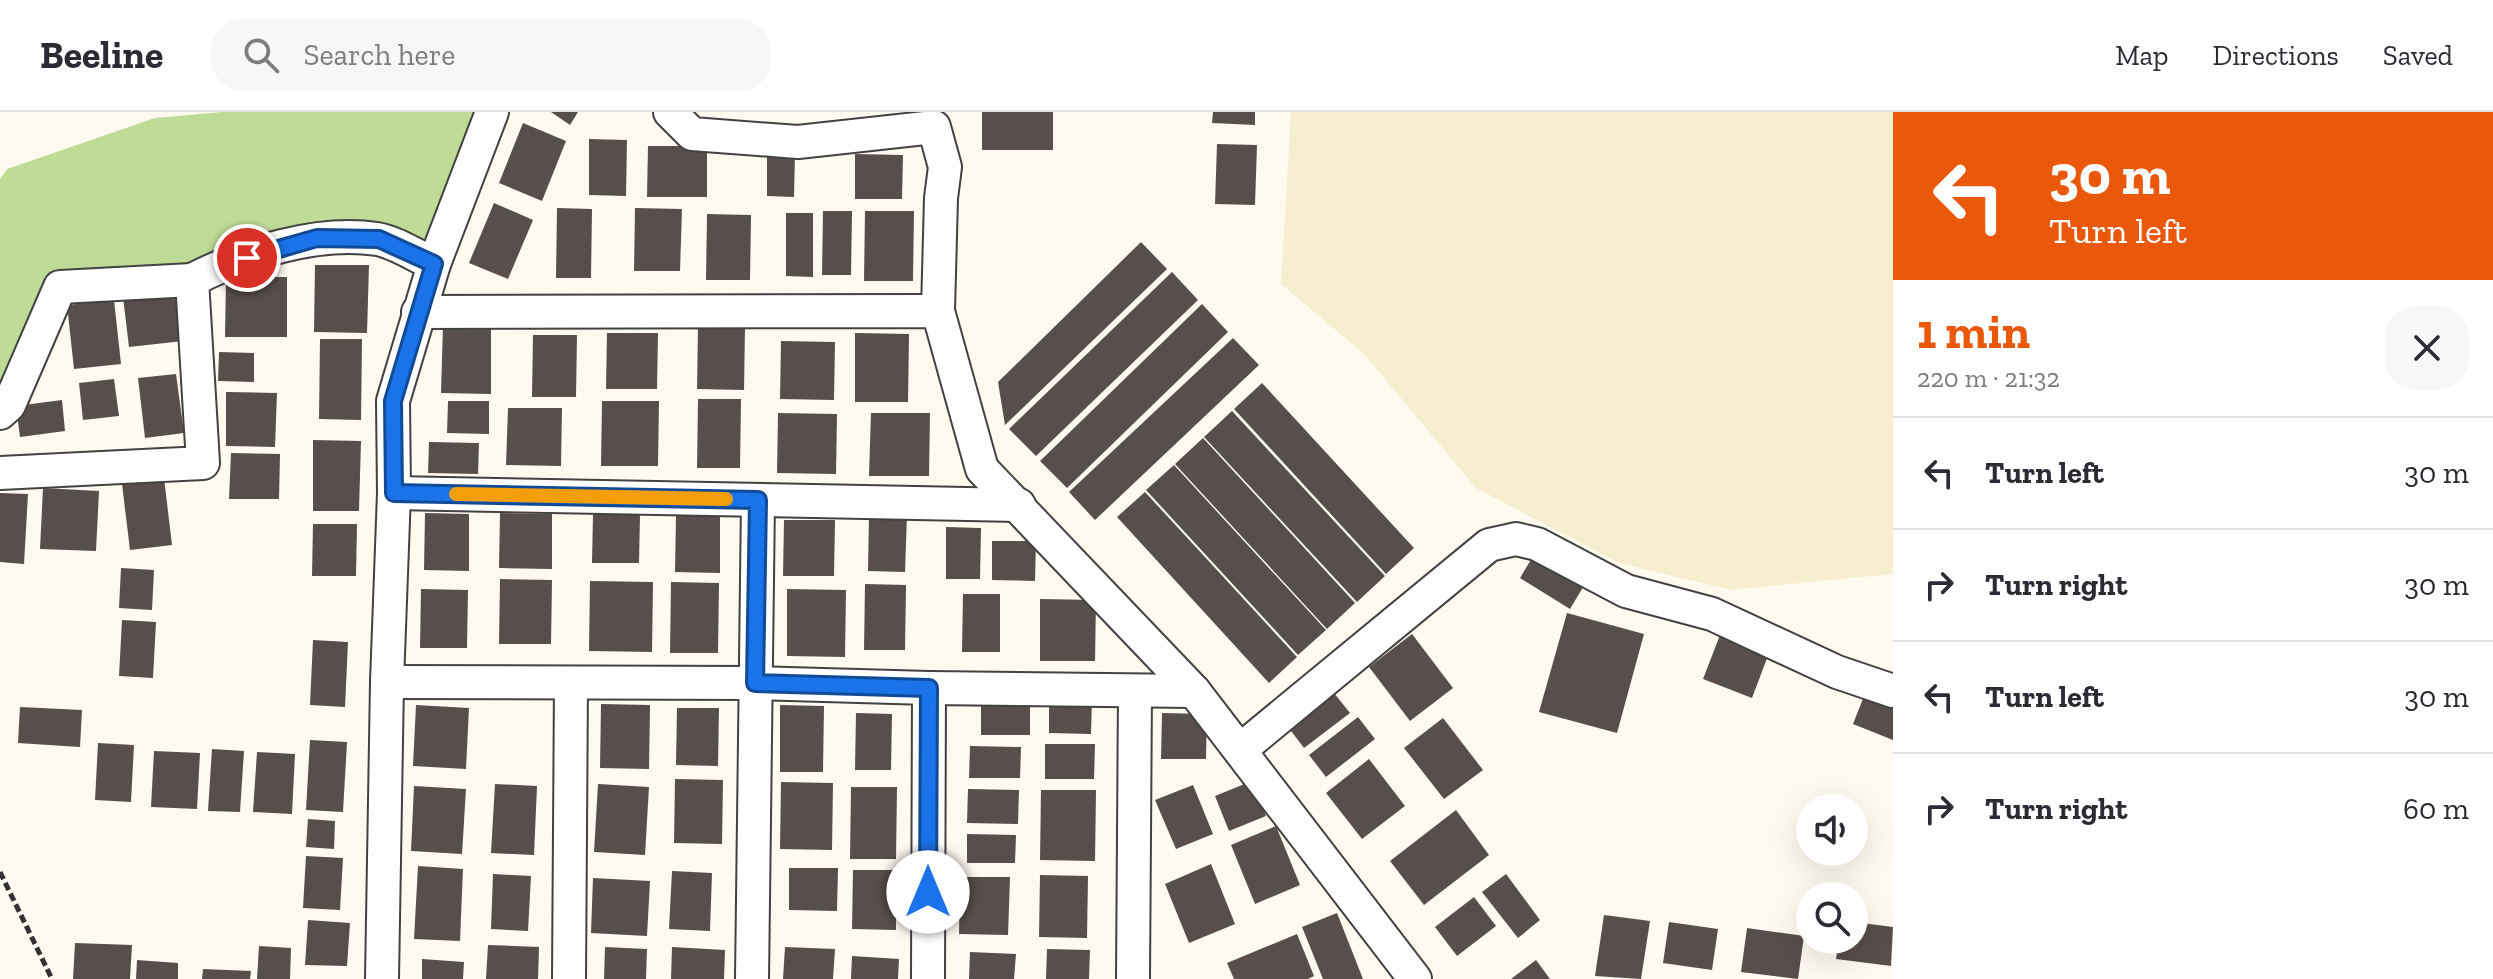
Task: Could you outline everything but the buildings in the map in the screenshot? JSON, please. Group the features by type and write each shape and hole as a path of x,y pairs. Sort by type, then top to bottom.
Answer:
{"street":[{"path":"382,979 394,493 393,401 434,264 492,112"},
{"path":"670,112 692,134 798,142 934,127 945,167 941,198 938,311 982,469 1194,691 1415,979"},
{"path":"0,413 9,405 60,287 192,280 223,264 317,238 379,239 434,264"},
{"path":"0,473 203,463 192,280"},
{"path":"418,312 938,311"},
{"path":"394,493 1019,505"},
{"path":"752,979 758,500"},
{"path":"1240,750 1489,545 1516,539 1537,544 1626,591 1712,614 1837,672 1893,691"},
{"path":"387,682 755,683 1194,691"},
{"path":"569,979 571,683"},
{"path":"928,979 929,688"},
{"path":"1133,979 1135,691"}],"path":[{"path":"0,872 52,979"}],"shaded area":[{"path":"1291,112 1893,112 1893,574 1731,590 1619,563 1476,488 1364,354 1281,284"}],"green space":[{"path":"222,112 492,112 434,264 379,239 60,287 0,414 0,179 7,169 155,118"}],"slow traffic":[{"path":"456,494 726,499"}],"route":[{"path":"247,258 317,238 379,239 434,264 393,401 394,493 758,500 755,683 929,688 928,892"}]}
